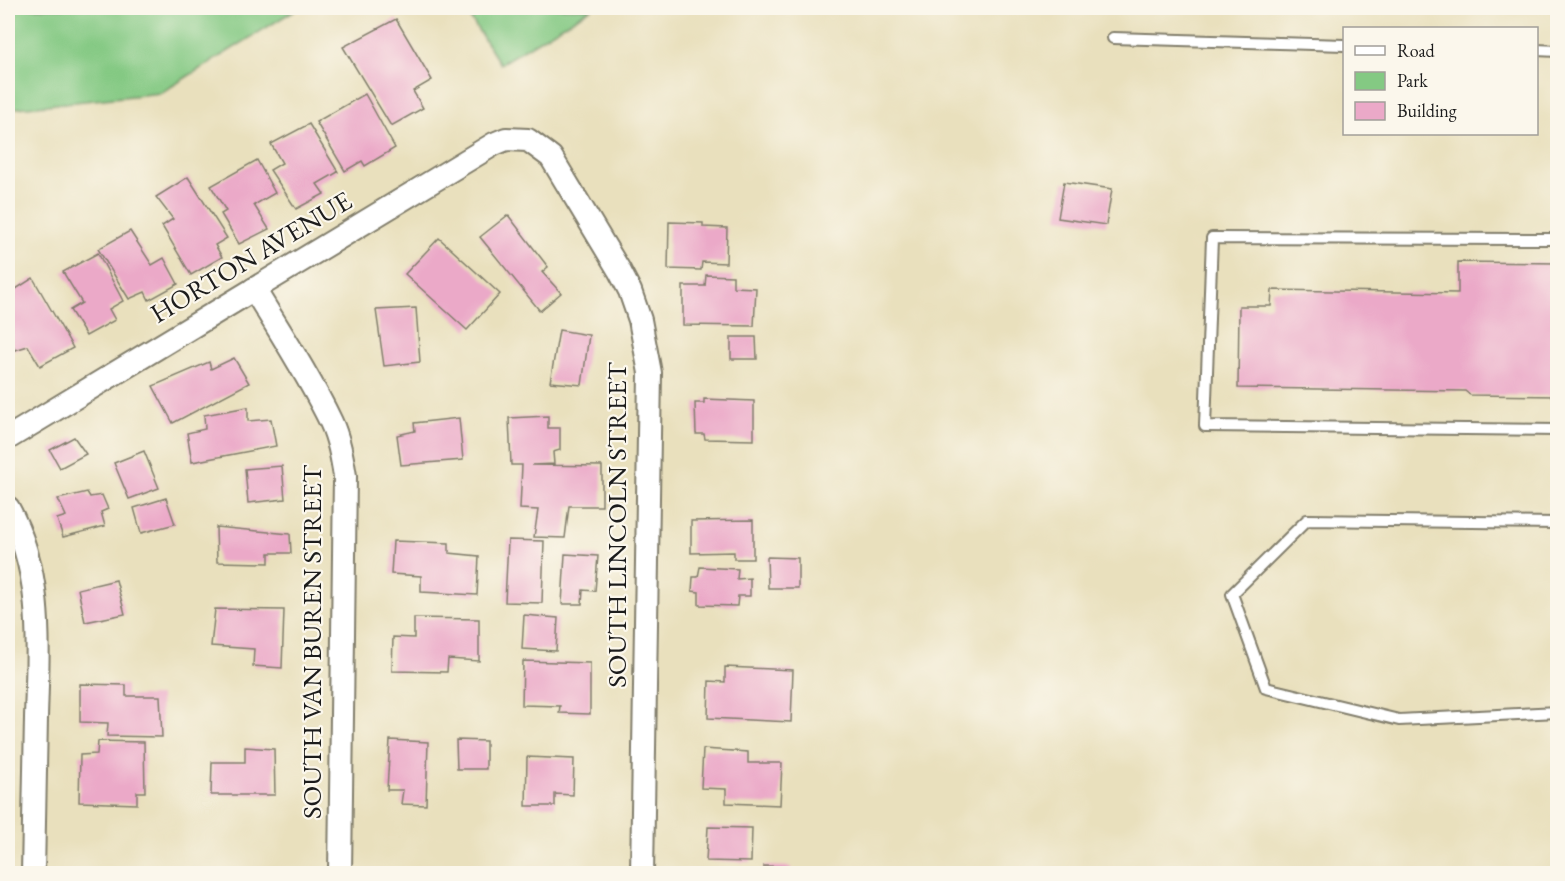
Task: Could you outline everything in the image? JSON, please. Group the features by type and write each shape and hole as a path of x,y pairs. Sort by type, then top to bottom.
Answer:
{"street":[{"name":"HORTON AVENUE","path":"8,438 494,144 506,139 528,140"},
{"name":"SOUTH LINCOLN STREET","path":"528,140 551,158 619,270 640,320 650,374 642,873"},
{"name":"SOUTH VAN BUREN STREET","path":"254,289 290,348 331,423 340,449 345,476 340,873"},
{"path":"8,508 24,543 32,569 36,595 33,873"}],"lane":[{"path":"1113,39 1343,45"},
{"path":"1538,50 1557,51"},
{"path":"1557,238 1212,238 1205,426 1557,430"},
{"path":"1557,523 1307,520 1232,594 1266,688 1399,720 1557,712"}],"green space":[{"path":"8,8 298,8 161,93 8,109"},
{"path":"464,8 592,8 500,64"}],"building":[{"path":"396,19 432,80 413,91 423,108 391,126 343,47"},
{"path":"365,94 395,148 365,166 362,161 345,171 316,122"},
{"path":"309,124 338,172 317,184 324,194 296,209 270,170 282,163 271,144"},
{"path":"257,160 275,193 254,205 269,229 239,244 221,214 226,211 211,186"},
{"path":"188,177 227,238 215,245 222,257 191,275 162,226 173,219 156,197"},
{"path":"1064,182 1112,189 1106,225 1058,218"},
{"path":"508,215 548,267 542,272 561,293 540,311 480,237"},
{"path":"669,222 703,223 703,227 727,228 726,263 702,262 701,270 668,269"},
{"path":"130,231 152,265 164,258 178,284 149,300 145,292 129,299 98,249"},
{"path":"439,238 500,294 467,330 405,274"},
{"path":"98,253 123,301 109,309 115,320 86,336 70,310 82,303 63,272"},
{"path":"1458,262 1558,263 1558,396 1470,395 1465,391 1238,388 1239,306 1271,306 1272,290 1458,293"},
{"path":"706,275 733,276 733,287 756,288 754,326 683,325 683,286 705,286"},
{"path":"33,278 73,348 40,366 28,346 15,350 8,336 8,294"},
{"path":"416,308 420,362 384,366 376,310"},
{"path":"559,330 589,335 582,385 550,382"},
{"path":"731,337 756,337 757,359 731,359"},
{"path":"234,358 249,383 173,423 153,386 209,362 211,369"},
{"path":"704,399 754,401 754,440 705,439 704,434 696,434 695,403 704,403"},
{"path":"248,407 248,421 271,419 276,446 192,462 187,433 205,429 204,415"},
{"path":"548,416 548,428 560,428 560,450 553,452 554,464 532,465 602,466 602,506 569,506 565,538 534,537 538,510 520,509 522,465 511,465 509,418"},
{"path":"459,418 463,460 401,465 397,435 415,431 414,423"},
{"path":"74,437 86,454 60,468 50,450"},
{"path":"144,451 159,488 129,499 114,463"},
{"path":"282,466 285,499 248,503 245,469"},
{"path":"87,492 90,497 102,495 108,509 101,512 105,526 63,537 57,519 66,516 58,499"},
{"path":"166,498 175,524 141,533 134,508"},
{"path":"753,520 753,559 734,559 734,552 691,553 691,521"},
{"path":"216,527 290,534 291,553 269,553 269,563 217,562"},
{"path":"508,540 544,541 542,603 505,602"},
{"path":"393,541 449,543 449,553 479,556 477,595 421,592 421,576 391,574"},
{"path":"565,554 598,556 595,591 583,590 582,604 562,604"},
{"path":"767,557 798,558 798,588 768,588"},
{"path":"700,567 738,569 737,579 750,578 750,596 738,596 737,606 699,605 699,592 692,591 693,577 698,577"},
{"path":"116,580 125,614 85,622 78,589"},
{"path":"215,609 284,610 282,668 253,666 254,649 211,646"},
{"path":"524,615 558,618 556,651 522,649"},
{"path":"414,618 479,619 479,661 448,659 447,672 392,671 393,637 414,638"},
{"path":"523,661 590,663 590,714 559,713 560,706 522,705"},
{"path":"725,667 793,670 791,722 708,718 709,681 725,682"},
{"path":"80,684 126,685 126,696 160,696 162,737 107,736 108,723 80,722"},
{"path":"390,740 428,742 426,805 401,804 403,790 387,790"},
{"path":"456,740 486,741 486,769 457,769"},
{"path":"98,741 144,742 145,792 137,792 137,804 79,802 80,755 97,754"},
{"path":"245,747 274,749 275,795 211,795 212,762 245,762"},
{"path":"703,749 748,752 748,763 782,763 780,805 726,803 726,789 701,788"},
{"path":"527,757 574,759 573,795 555,794 555,806 526,806"},
{"path":"708,827 752,828 751,862 706,861"},
{"path":"764,866 791,867 791,874 764,874"}]}
